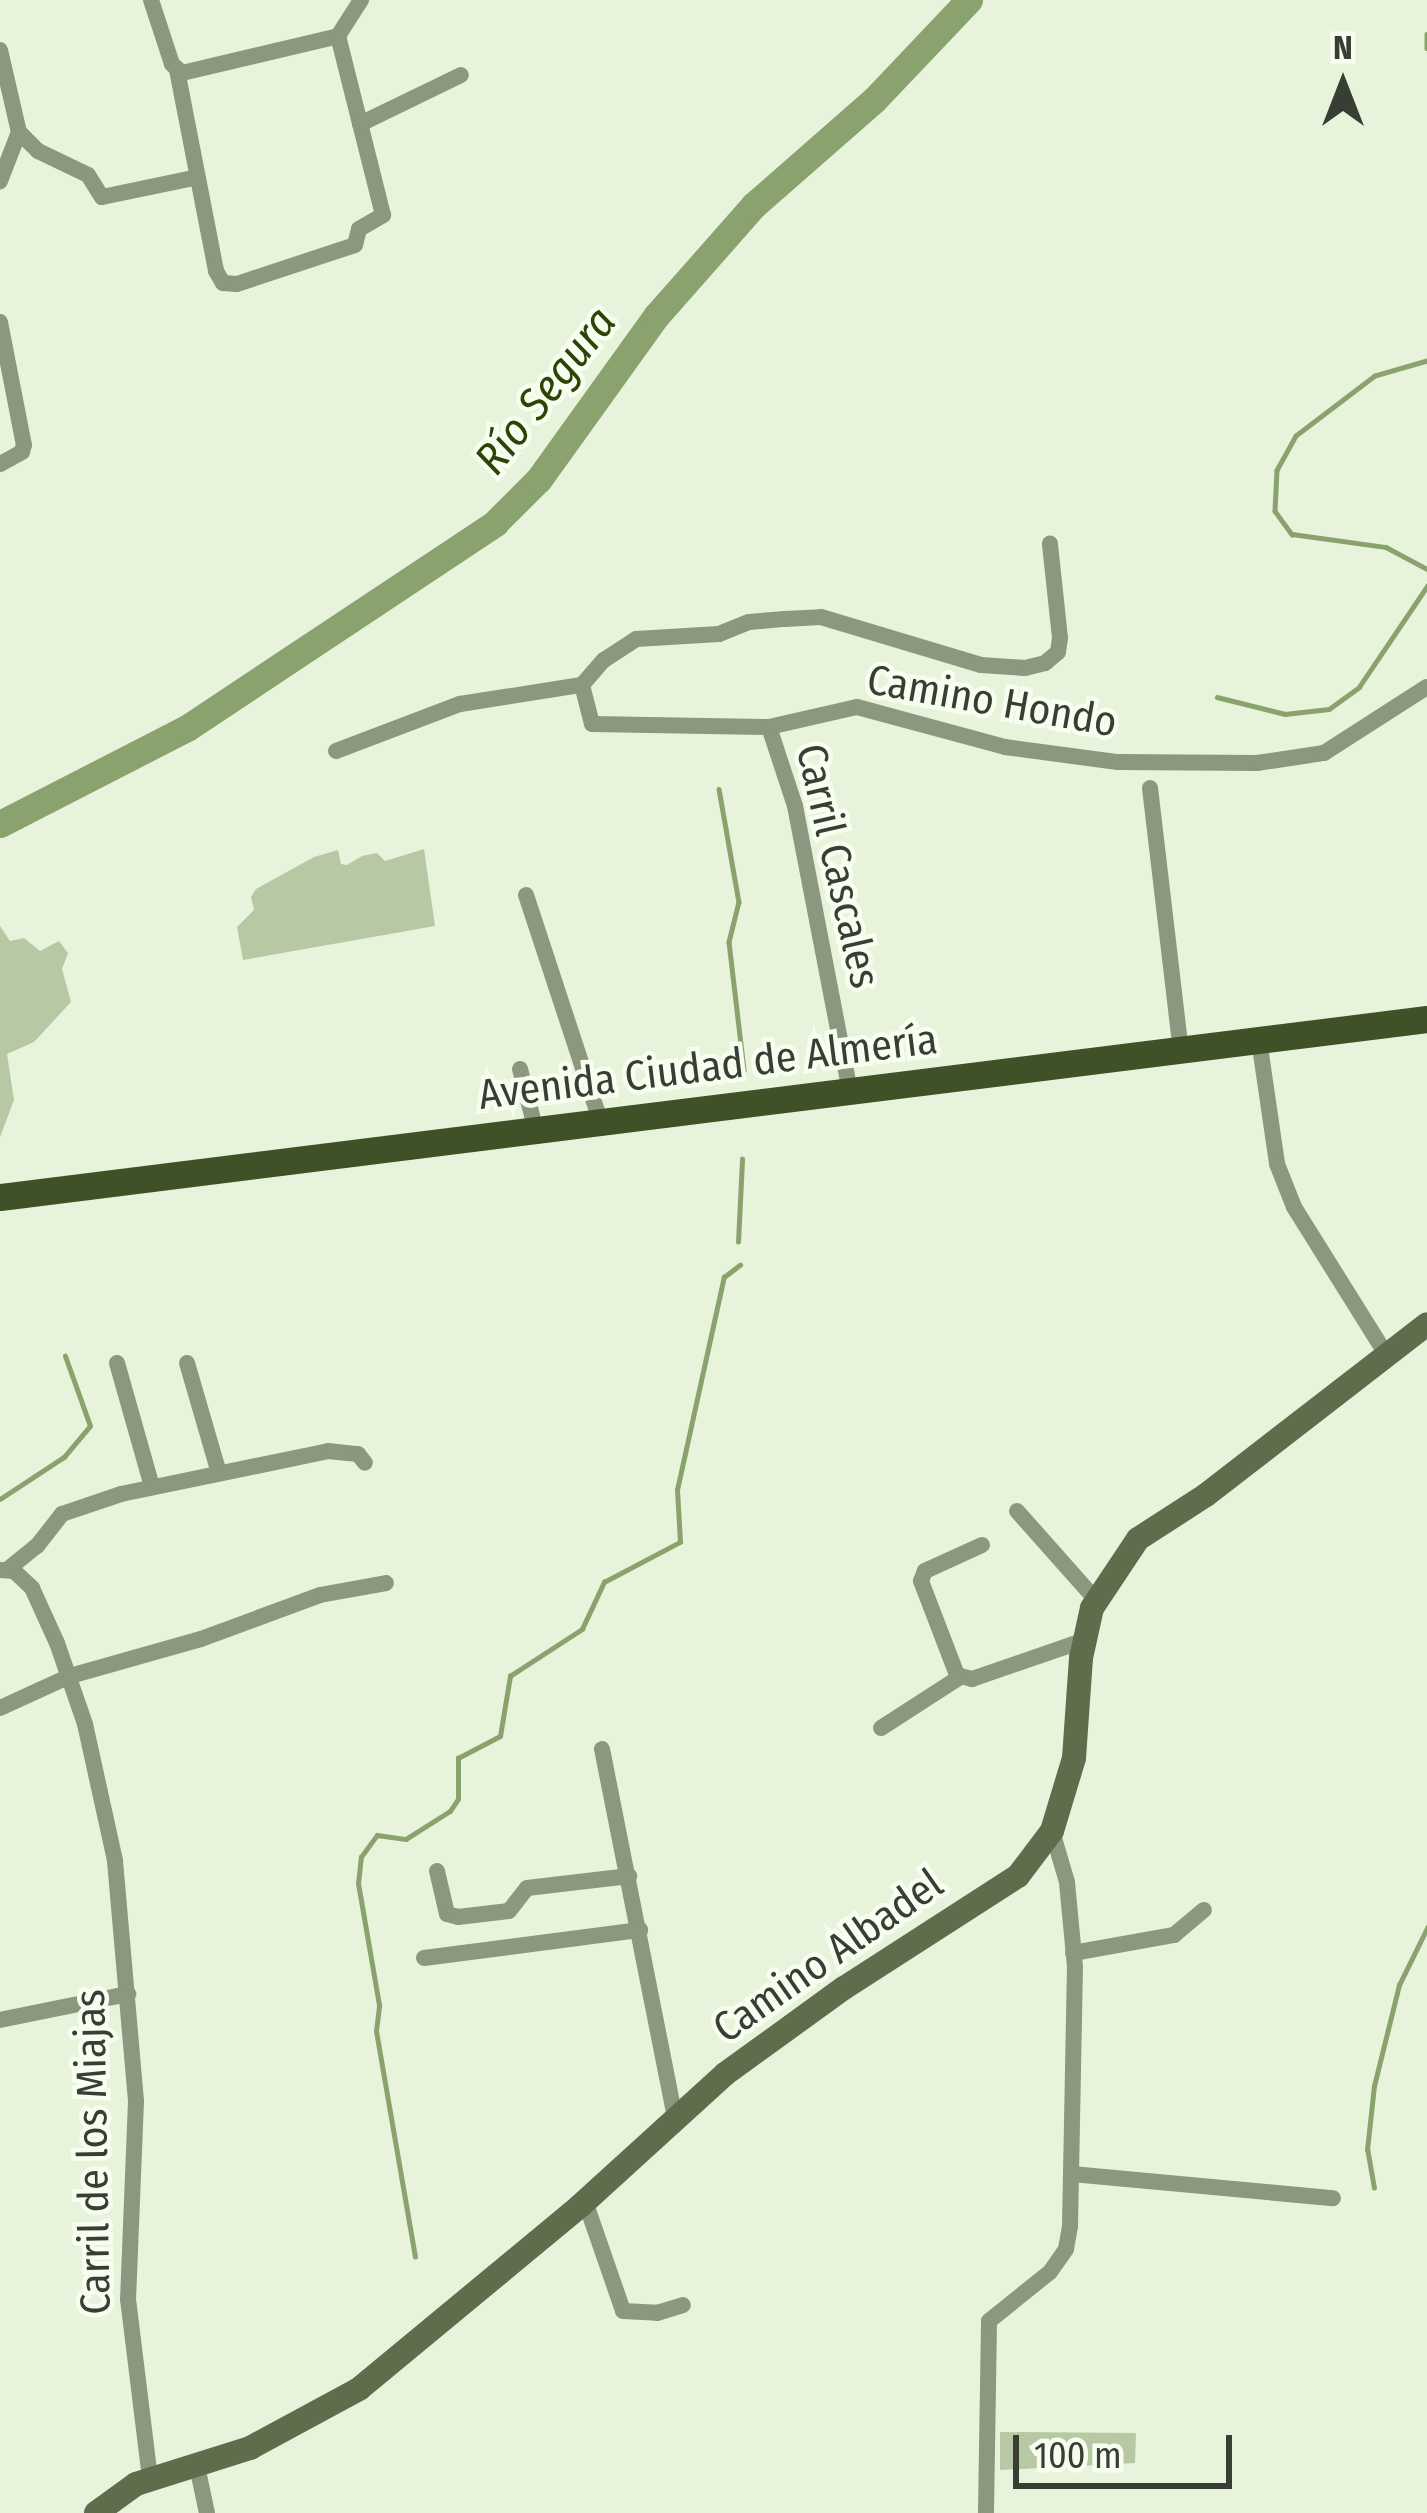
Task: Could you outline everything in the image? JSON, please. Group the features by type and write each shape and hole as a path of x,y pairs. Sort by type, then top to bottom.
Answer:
{"main road":[{"name":"Avenida Ciudad de Almería","path":"0,1197 1427,1019"},
{"name":"Camino Albadel","path":"96,2513 150,2479 197,2466 303,2424 359,2389 585,2201 725,2074 844,1988 1018,1876 1052,1831 1074,1759 1084,1640 1097,1600 1138,1539 1206,1495 1427,1324"}],"street":[{"path":"151,0 177,70 194,178 223,283 296,268 355,245 359,229 383,215 338,36"},
{"path":"177,70 200,70 338,36 361,0"},
{"path":"0,50 20,132 38,151 88,175 102,196 194,178"},
{"path":"360,124 461,75"},
{"path":"0,181 20,132"},
{"path":"0,322 24,445 22,452 0,464"},
{"path":"336,751 460,704 582,685 604,660 636,639 719,634 749,622 840,621 982,664 1025,668 1045,663 1058,652 1060,638 1050,544"},
{"name":"Camino Hondo","path":"582,685 592,724 769,727 857,707 1005,747 1118,763 1257,764 1324,753 1427,687"},
{"name":"Carril Cascales","path":"769,727 795,806 850,1091"},
{"path":"1150,788 1181,1050"},
{"path":"526,895 601,1123"},
{"path":"1259,1040 1277,1163 1294,1207 1386,1354"},
{"path":"520,1070 536,1131"},
{"path":"117,1363 152,1487"},
{"path":"187,1363 219,1473"},
{"path":"3,1570 37,1546 62,1514 152,1487 328,1451 358,1454 365,1463"},
{"path":"1017,1511 1097,1600"},
{"path":"960,1677 920,1581 925,1571 982,1545"},
{"name":"Carril de los Miajas","path":"3,1570 32,1588 70,1676 115,1861 136,2101 128,2299 150,2479"},
{"path":"0,1708 70,1676 201,1639 320,1595 386,1582"},
{"path":"880,1727 960,1677 972,1679 1084,1640"},
{"path":"602,1749 675,2119"},
{"path":"986,2513 989,2321 1050,2272 1066,2249 1072,2174 1073,1953 1067,1882 1052,1831"},
{"path":"437,1871 447,1914 458,1917 509,1911 527,1888 629,1876"},
{"path":"1073,1953 1174,1935 1204,1910"},
{"path":"424,1958 640,1930"},
{"path":"0,2020 128,1994"},
{"path":"1072,2174 1333,2198"},
{"path":"585,2201 622,2311 657,2313 683,2306"},
{"path":"197,2466 207,2513"}],"green space":[{"path":"424,849 435,926 243,960 237,927 254,910 251,897 256,889 314,857 338,850 341,864 347,865 362,856 377,853 385,861"},
{"path":"0,926 10,941 24,938 40,951 59,941 68,953 62,969 71,1002 34,1042 7,1054 14,1100 0,1137"},
{"path":"1000,2432 1136,2433 1135,2463 1000,2470"}],"waterway":[{"name":"Río Segura","path":"0,824 187,728 495,523 539,479 657,315 754,205 874,100 969,0"},
{"path":"1427,34 1427,48"},
{"path":"1427,361 1375,376 1296,436 1277,470 1275,511 1292,534 1386,547 1427,569"},
{"path":"1217,697 1285,714 1329,709 1359,687 1427,586"},
{"path":"719,789 739,902 729,942 744,1070"},
{"path":"738,1242 742,1159"},
{"path":"415,2257 376,2031 379,2005 358,1884 361,1857 377,1835 406,1839 450,1811 458,1799 458,1758 500,1736 510,1676 582,1629 604,1582 680,1542 677,1490 724,1277 740,1265"},
{"path":"0,1499 64,1457 90,1426 65,1356"},
{"path":"1374,2188 1367,2150 1374,2086 1399,1985 1427,1928"}]}
